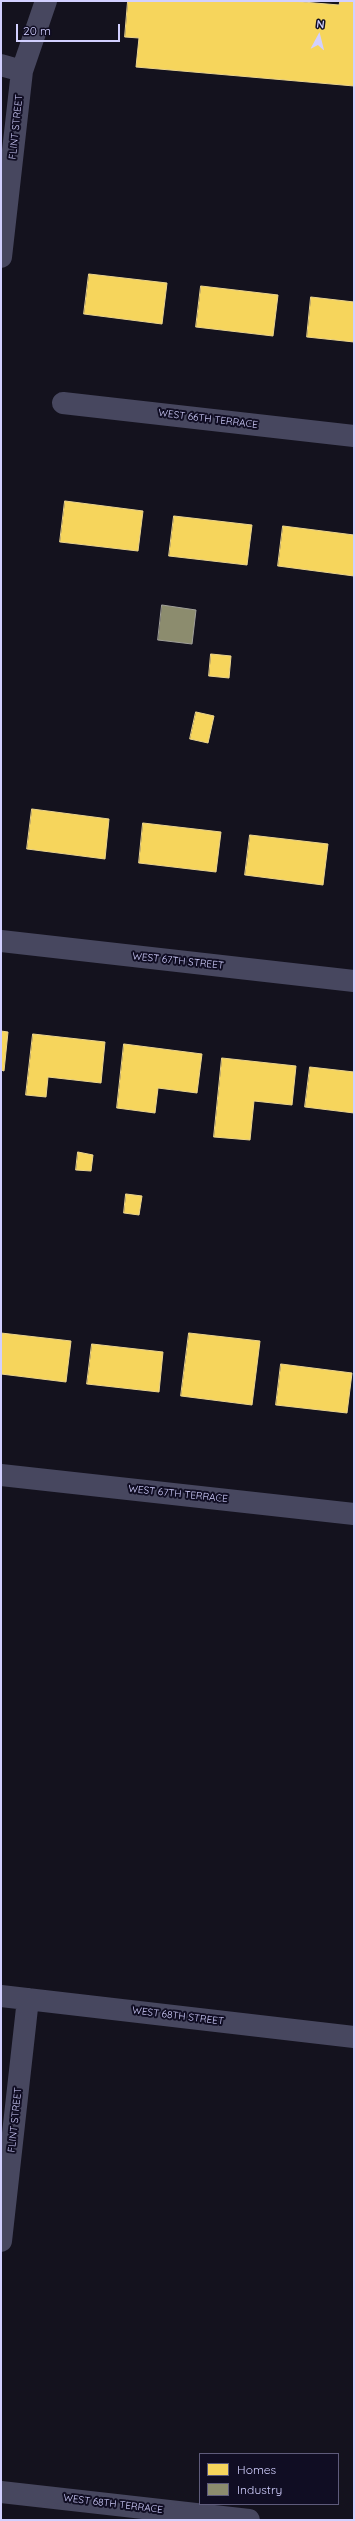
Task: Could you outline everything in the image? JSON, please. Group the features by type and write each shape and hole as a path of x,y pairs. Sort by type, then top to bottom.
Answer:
{"street":[{"name":"FLINT STREET","path":"1,258 22,71 46,1"},
{"path":"1,65 22,71"},
{"name":"WEST 66TH TERRACE","path":"63,403 354,436"},
{"name":"WEST 67TH STREET","path":"1,941 354,981"},
{"name":"WEST 67TH TERRACE","path":"1,1475 354,1514"},
{"name":"WEST 68TH STREET","path":"1,1996 354,2037"},
{"name":"FLINT STREET","path":"1,2241 28,1999"},
{"name":"WEST 68TH TERRACE","path":"1,2492 249,2520"}],"building: Homes":[{"path":"128,1 291,1 339,5 340,1 354,1 354,86 136,67 139,38 125,37"},
{"path":"89,274 167,283 162,324 84,314"},
{"path":"201,286 278,295 273,336 196,327"},
{"path":"311,297 354,302 354,342 307,337"},
{"path":"65,501 143,511 138,551 60,542"},
{"path":"174,516 252,525 247,565 169,556"},
{"path":"283,526 354,535 354,576 278,566"},
{"path":"211,654 231,656 229,678 209,676"},
{"path":"196,712 214,716 208,743 190,739"},
{"path":"32,809 109,819 105,859 27,849"},
{"path":"143,823 221,832 216,872 139,863"},
{"path":"250,835 328,844 323,885 245,875"},
{"path":"1,1031 8,1032 4,1071 1,1070"},
{"path":"33,1034 105,1042 101,1083 48,1077 46,1097 26,1095"},
{"path":"124,1044 202,1054 197,1093 158,1088 155,1113 117,1108"},
{"path":"222,1058 296,1066 292,1105 254,1101 250,1140 214,1137"},
{"path":"310,1067 354,1072 354,1113 305,1107"},
{"path":"78,1152 93,1155 91,1171 76,1170"},
{"path":"126,1194 142,1196 139,1215 124,1213"},
{"path":"1,1333 71,1341 66,1382 1,1374"},
{"path":"189,1333 260,1341 252,1405 181,1396"},
{"path":"92,1344 163,1352 159,1392 87,1384"},
{"path":"281,1364 352,1373 347,1413 276,1405"}],"building: Industry":[{"path":"162,605 196,610 192,644 158,640"}]}
